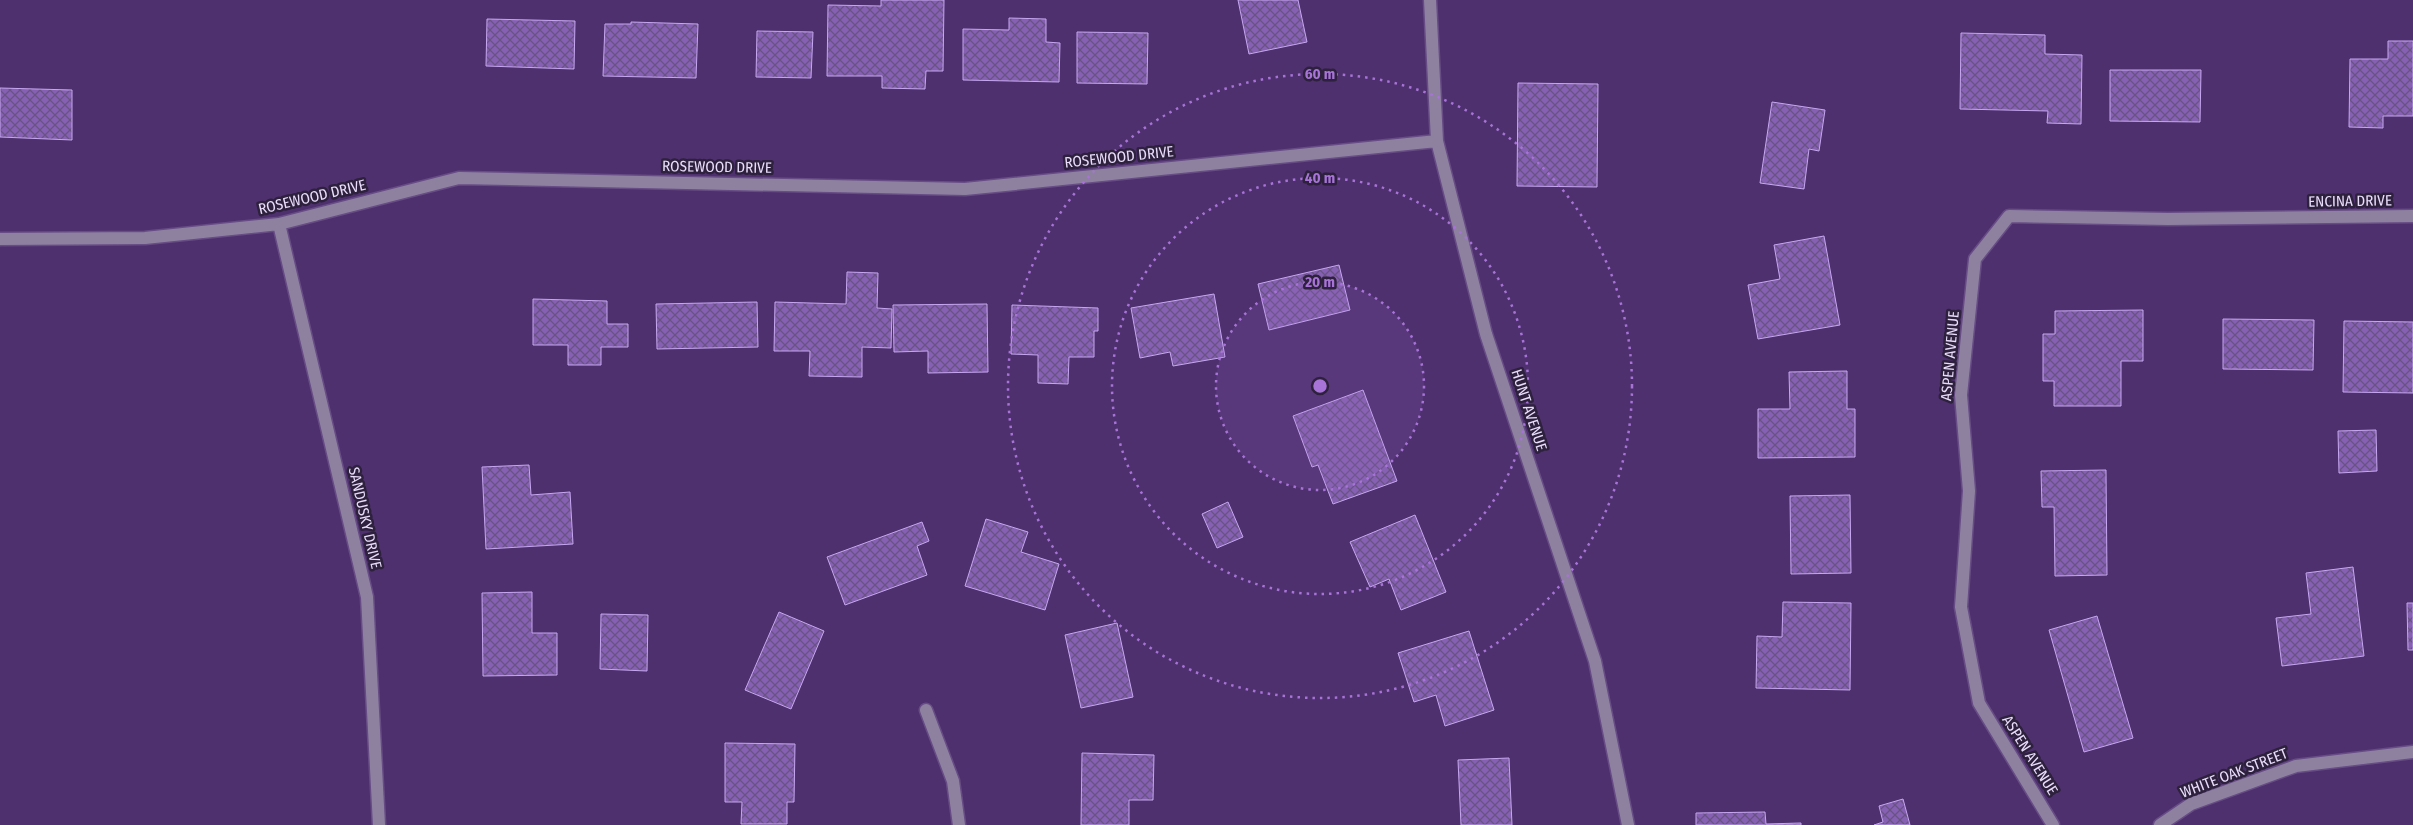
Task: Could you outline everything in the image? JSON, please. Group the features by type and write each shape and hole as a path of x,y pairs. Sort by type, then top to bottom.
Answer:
{"street":[{"name":"HUNT AVENUE","path":"1430,0 1437,141 1486,334 1595,661 1628,825"},
{"name":"ROSEWOOD DRIVE","path":"0,238 145,238 279,224 459,178 966,189 1437,141"},
{"name":"ASPEN AVENUE","path":"2053,825 1979,704 1961,607 1969,491 1961,395 1975,259 2008,216 2287,218"},
{"name":"ENCINA DRIVE","path":"2287,218 2413,216"},
{"name":"SANDUSKY DRIVE","path":"279,224 367,597 379,825"},
{"path":"926,710 953,781 959,825"},
{"name":"WHITE OAK STREET","path":"2160,825 2190,804 2296,766 2413,752"}],"building":[{"path":"881,0 944,0 943,71 926,71 925,89 882,88 882,76 827,76 828,5 881,6"},
{"path":"1238,0 1298,0 1307,42 1249,54"},
{"path":"1009,18 1046,19 1046,42 1060,43 1059,82 963,80 963,29 1009,30"},
{"path":"487,19 575,21 574,69 486,66"},
{"path":"631,22 698,24 696,78 603,76 605,24 631,24"},
{"path":"757,31 813,32 811,78 756,77"},
{"path":"1077,32 1148,33 1147,84 1077,83"},
{"path":"1961,33 2045,35 2045,54 2082,55 2081,124 2047,123 2048,111 1960,109"},
{"path":"2388,41 2413,41 2413,116 2383,116 2383,128 2349,127 2350,59 2388,59"},
{"path":"2110,70 2201,70 2200,122 2110,121"},
{"path":"1518,83 1598,84 1597,187 1517,186"},
{"path":"0,88 72,90 72,140 0,137"},
{"path":"1772,102 1825,110 1819,151 1809,149 1804,189 1760,183"},
{"path":"1824,236 1840,325 1758,339 1748,285 1780,279 1774,245"},
{"path":"1339,265 1350,310 1269,330 1258,284"},
{"path":"847,272 878,273 877,308 892,309 891,348 862,347 862,377 809,376 810,351 774,351 775,302 846,304"},
{"path":"1214,294 1225,357 1173,366 1170,352 1140,358 1131,308"},
{"path":"533,299 607,301 607,324 628,324 628,347 601,347 601,365 568,365 568,345 533,345"},
{"path":"757,302 758,347 657,349 656,304"},
{"path":"987,304 988,372 928,373 928,351 894,352 893,305"},
{"path":"1012,305 1098,308 1098,331 1094,331 1094,357 1069,357 1068,384 1038,383 1038,355 1011,354"},
{"path":"2143,310 2143,361 2121,361 2121,406 2054,406 2054,381 2043,381 2043,334 2055,334 2055,311"},
{"path":"2223,319 2314,320 2313,370 2223,369"},
{"path":"2344,321 2413,322 2413,393 2343,392"},
{"path":"1847,371 1847,409 1855,409 1855,457 1758,458 1758,409 1790,409 1789,372"},
{"path":"1363,390 1397,481 1333,504 1318,465 1312,467 1293,416"},
{"path":"2376,430 2377,471 2339,473 2338,431"},
{"path":"529,465 531,495 570,492 573,544 486,549 482,467"},
{"path":"2106,470 2107,575 2055,576 2054,507 2042,507 2041,471"},
{"path":"1850,495 1851,573 1791,574 1790,496"},
{"path":"1228,502 1243,537 1217,548 1202,514"},
{"path":"1415,515 1446,592 1401,610 1389,579 1370,587 1350,542"},
{"path":"986,519 1028,532 1021,552 1059,564 1045,610 965,586"},
{"path":"922,522 929,541 917,546 927,575 845,605 827,557"},
{"path":"2353,567 2364,656 2282,666 2276,618 2311,614 2306,573"},
{"path":"532,592 532,633 557,633 557,675 483,676 482,593"},
{"path":"1783,602 1851,603 1850,690 1756,688 1757,636 1782,637"},
{"path":"2407,603 2413,603 2413,650 2408,650"},
{"path":"779,612 824,631 791,709 745,690"},
{"path":"601,614 648,615 647,671 600,669"},
{"path":"2097,616 2133,738 2084,752 2049,630"},
{"path":"1117,623 1133,697 1081,708 1065,635"},
{"path":"1469,631 1494,710 1445,726 1436,695 1414,702 1398,653"},
{"path":"725,743 795,744 794,802 787,802 787,824 741,824 742,802 725,802"},
{"path":"1082,753 1154,755 1153,800 1129,800 1129,825 1081,825"},
{"path":"1509,758 1512,825 1461,825 1458,760"},
{"path":"1903,799 1910,825 1874,825 1883,822 1879,806"},
{"path":"1765,812 1766,824 1801,823 1801,825 1696,825 1696,813"}]}
